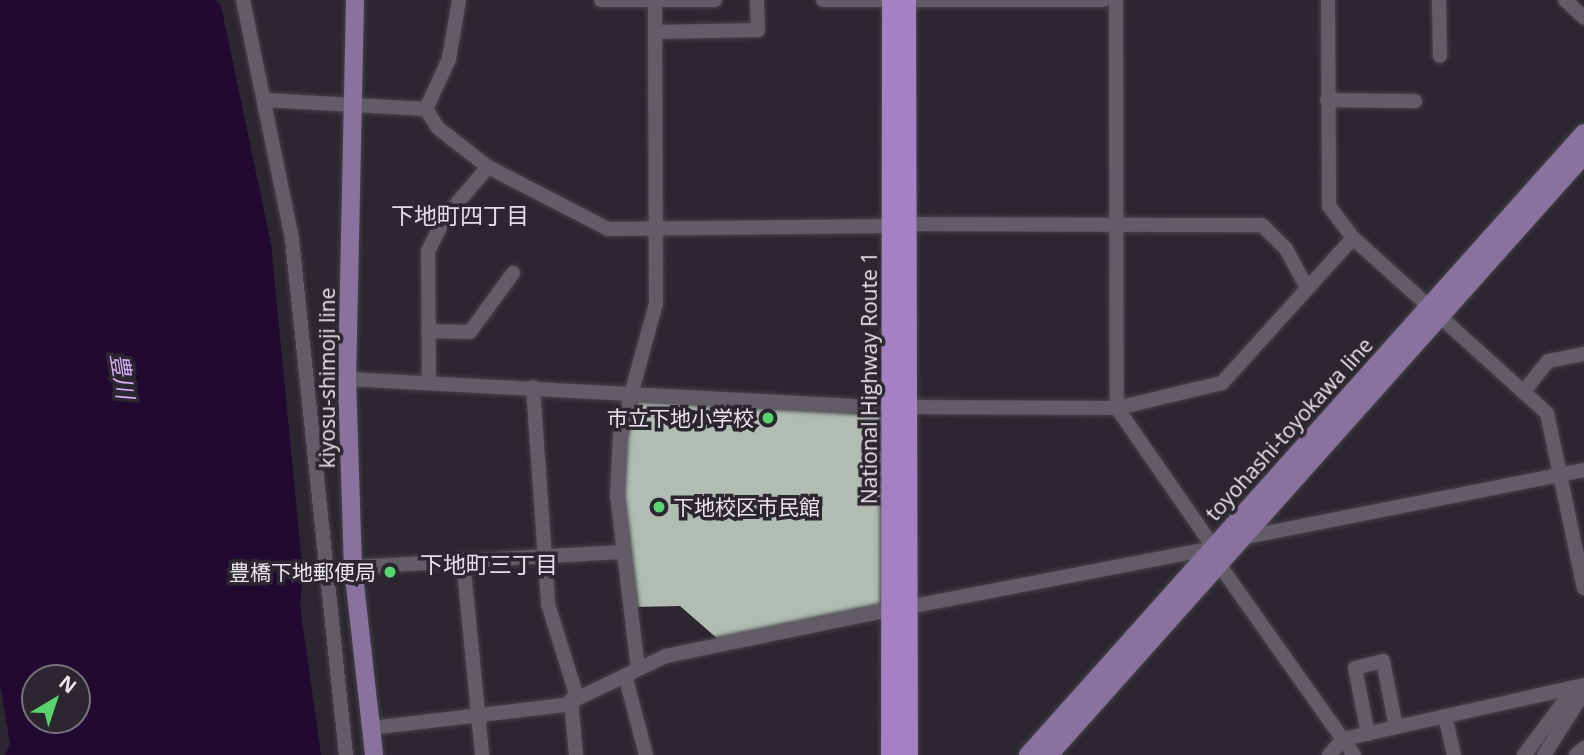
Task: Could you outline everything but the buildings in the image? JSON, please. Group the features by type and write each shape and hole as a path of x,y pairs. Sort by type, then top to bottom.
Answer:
{"highway":[{"name":"National Highway Route 1","path":"898,1 900,608 908,755"},
{"name":"National Highway Route 1","path":"890,755 900,608"}],"main road":[{"name":"kiyosu-shimoji line","path":"355,0 355,103 347,379 353,567 374,755"},
{"name":"toyohashi-toyokawa line","path":"1049,755 1216,555 1241,538 1584,134"},
{"name":"toyohashi-toyokawa line","path":"1028,755 1216,555 1436,310 1584,155"}],"street":[{"path":"243,0 292,239 346,755"},
{"path":"426,109 449,59 459,0"},
{"path":"601,0 715,0"},
{"path":"655,33 758,30 757,0"},
{"path":"822,0 1103,0"},
{"path":"1115,0 1117,408 1354,755"},
{"path":"1328,0 1329,206 1353,238 1436,310 1547,413 1584,588"},
{"path":"1439,0 1440,56"},
{"path":"1564,0 1584,18"},
{"path":"646,755 631,672 619,552 620,435 656,303 655,2"},
{"path":"265,100 426,109"},
{"path":"1328,100 1415,101"},
{"path":"426,109 438,128 488,167 608,229 899,225 1262,225 1286,249 1307,288"},
{"path":"429,382 428,251 446,216 488,167"},
{"path":"347,379 631,391 899,408 1117,408 1222,383 1353,238"},
{"path":"428,331 470,332 513,273"},
{"path":"1524,391 1548,361 1584,354"},
{"path":"533,387 548,604 574,699 576,755"},
{"path":"1241,538 1584,470"},
{"path":"353,567 619,552"},
{"path":"371,728 477,716 574,699 666,656 900,608 1216,555"},
{"path":"463,560 482,755"},
{"path":"1368,734 1355,668 1384,661 1396,727"},
{"path":"1329,755 1343,739 1581,688"},
{"path":"1524,755 1581,688"},
{"path":"1544,755 1581,688"},
{"path":"1445,716 1454,755"},
{"path":"1576,755 1584,748"}],"water":[{"name":"豊川","path":"0,0 216,0 221,6 271,244 303,575 300,605 321,755 5,755 10,743 0,684"}],"place":[{"name":"市立下地小学校","path":"768,418"},
{"name":"下地校区市民館","path":"659,507"},
{"name":"豊橋下地郵便局","path":"390,572"}],"district":[{"name":"下地町四丁目","path":"460,215"},
{"name":"下地町三丁目","path":"489,564"}]}
